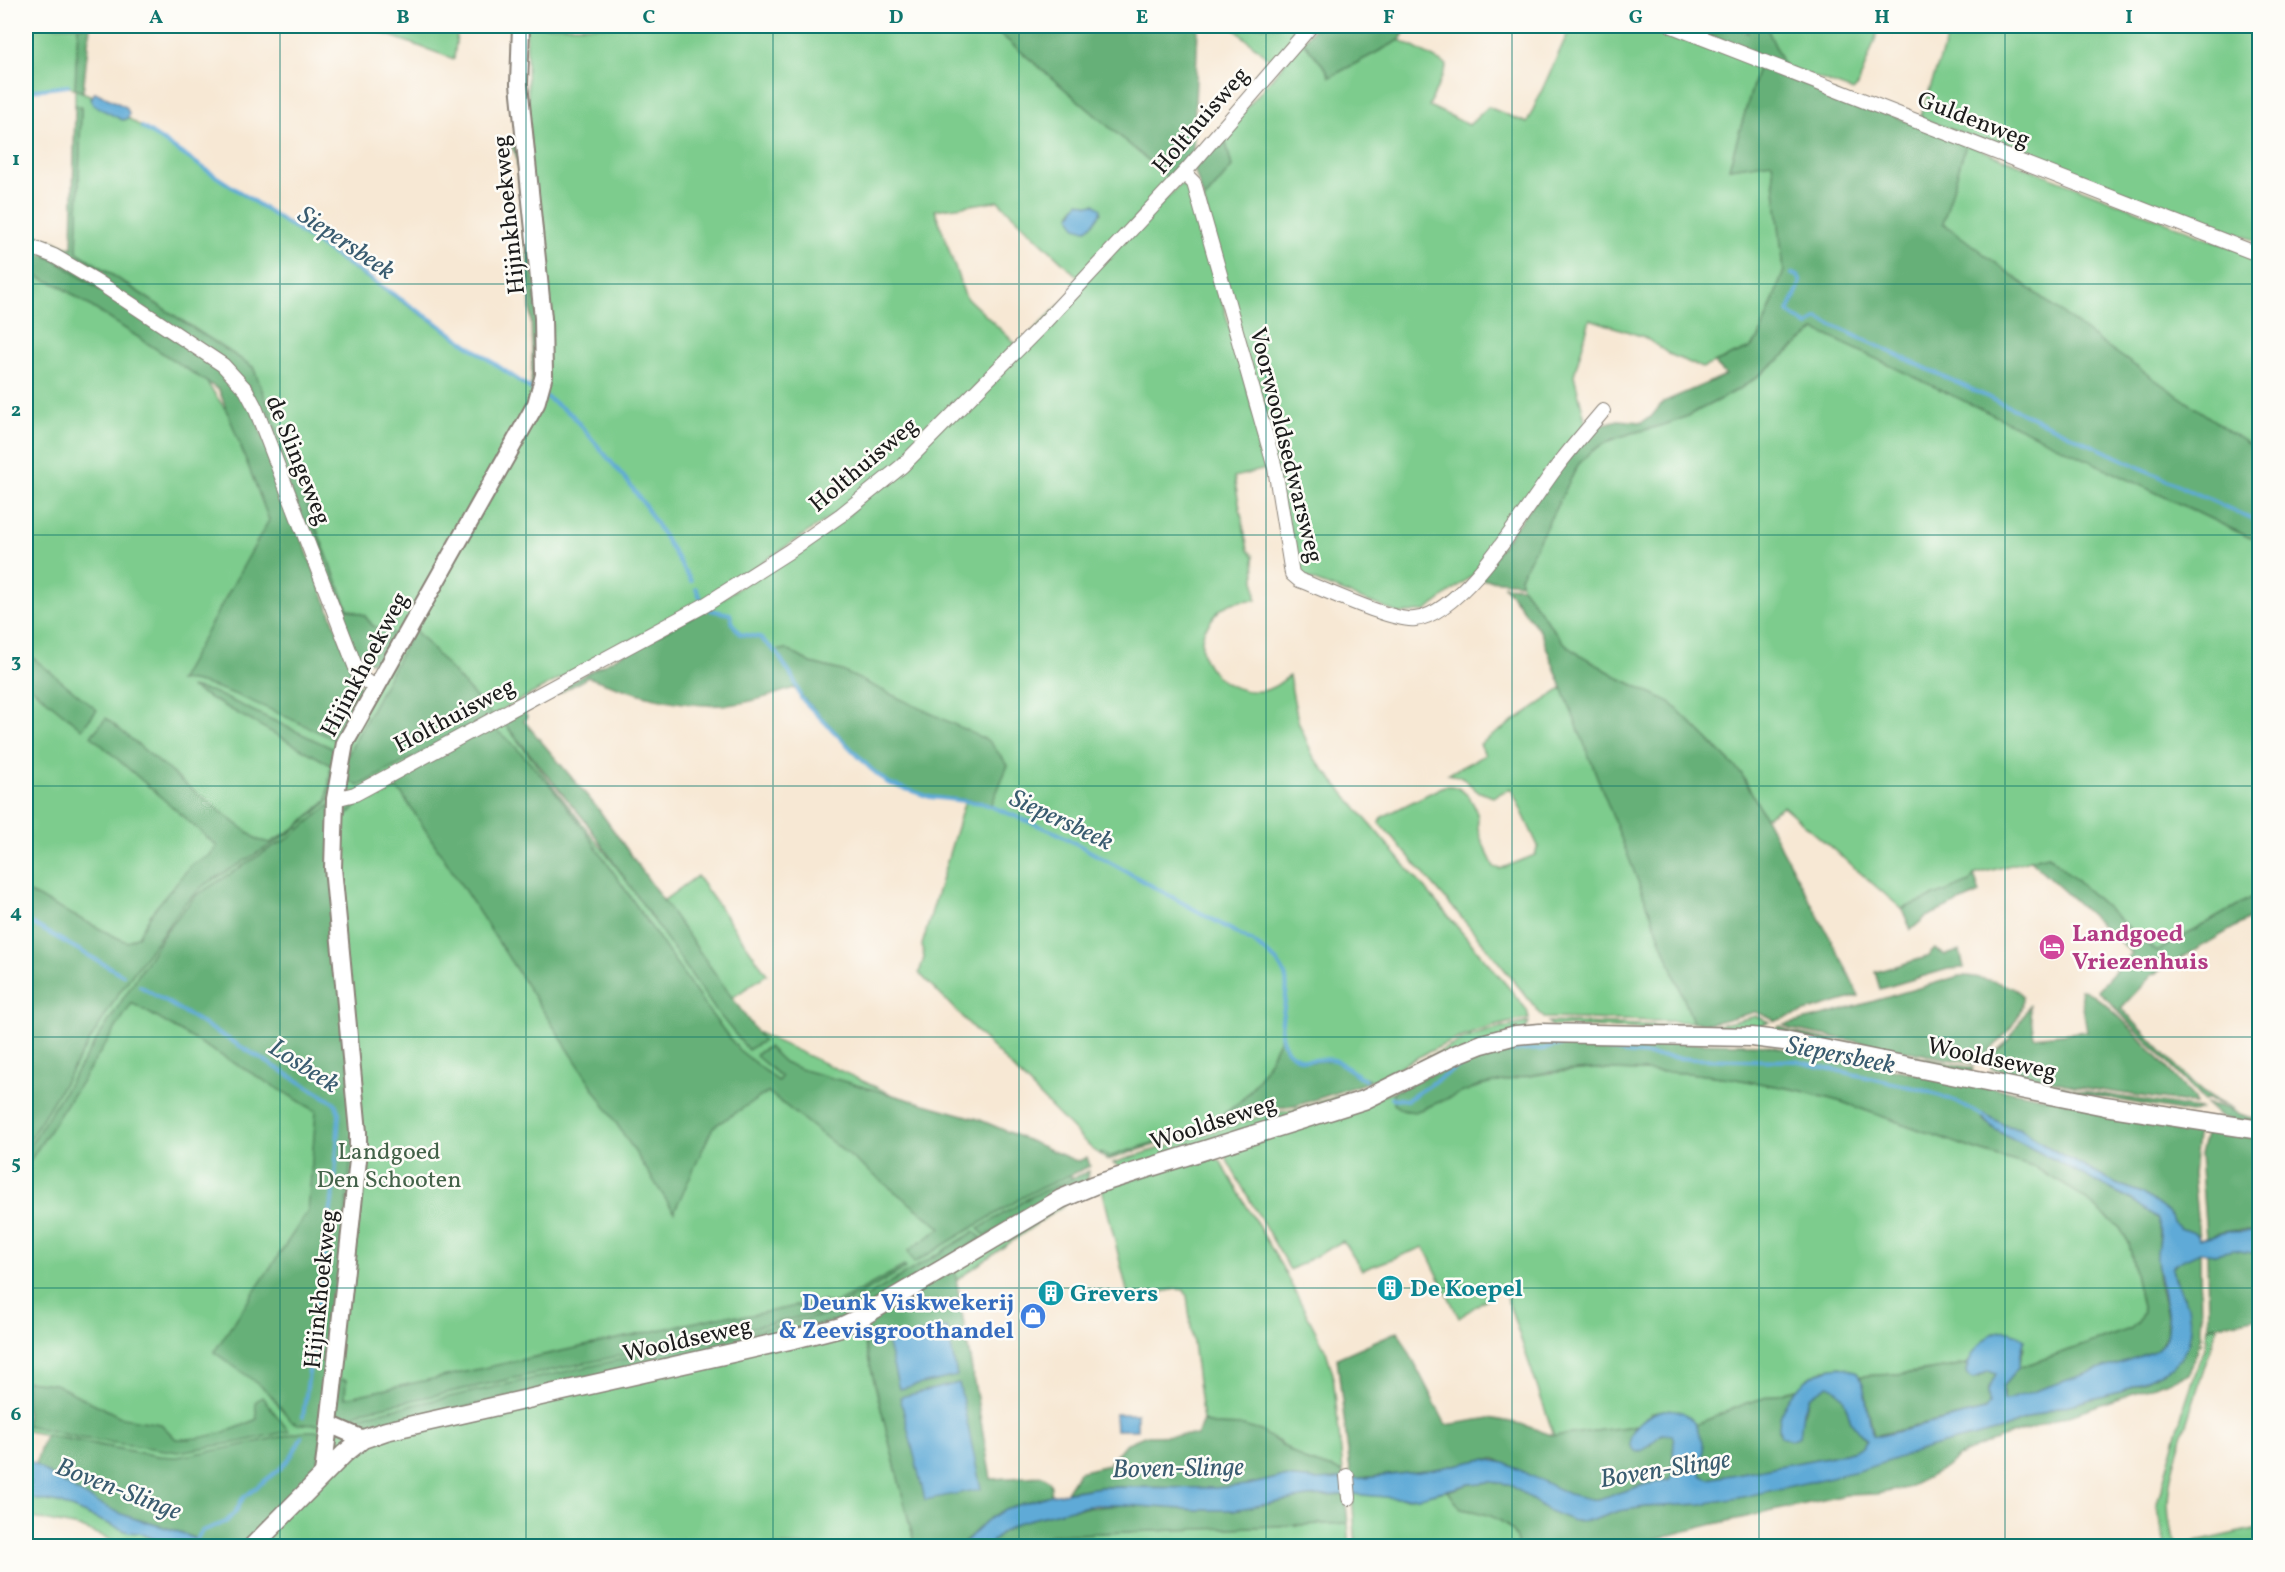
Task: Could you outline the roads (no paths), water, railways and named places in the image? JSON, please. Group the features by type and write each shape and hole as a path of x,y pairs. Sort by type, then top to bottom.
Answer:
{"main road":[{"name":"Wooldseweg","path":"253,1546 323,1473 363,1439 386,1431 794,1340 841,1327 1060,1199 1094,1185 1364,1100 1457,1054 1482,1044 1516,1035 1564,1033 1773,1039 2105,1106 2259,1130"}],"street":[{"name":"Hijinkhoekweg","path":"323,1473 357,1169 358,1132 333,868 335,799 343,748 536,404 544,375 543,318 519,84 521,26"},
{"name":"Holthuisweg","path":"335,799 354,794 705,605 841,515 902,466 1042,325 1184,173 1311,26"},
{"name":"Guldenweg","path":"1672,26 2259,255"},
{"name":"Voorwooldsedwarsweg","path":"1184,173 1194,183 1246,360 1275,468 1292,574 1299,580 1394,616 1414,619 1432,614 1453,599 1478,575 1557,466 1603,411"},
{"name":"de Slingeweg","path":"26,245 54,256 108,288 223,365 246,390 255,407 359,676 375,688"},
{"path":"329,1424 363,1439"},
{"path":"1347,1476 1349,1498"}],"water":[{"path":"95,92 126,107 129,113 128,118 122,120 93,105 91,99"},
{"path":"1079,202 1095,204 1101,209 1095,221 1085,230 1076,227 1070,216"},
{"path":"1980,1114 1985,1114 2006,1126 2019,1128 2053,1150 2116,1184 2142,1193 2170,1214 2173,1222 2180,1228 2196,1234 2199,1239 2226,1232 2259,1231 2259,1254 2233,1250 2214,1254 2200,1252 2174,1264 2172,1268 2174,1278 2188,1306 2191,1330 2188,1345 2172,1367 2120,1392 2049,1410 1999,1430 1931,1447 1858,1471 1738,1498 1701,1504 1645,1507 1619,1511 1593,1520 1574,1521 1547,1510 1509,1484 1490,1482 1470,1484 1420,1497 1396,1498 1352,1494 1307,1497 1233,1510 1096,1505 1020,1522 1000,1533 989,1546 961,1546 986,1521 1005,1509 1051,1495 1101,1487 1215,1488 1248,1485 1281,1477 1317,1480 1365,1478 1426,1471 1484,1459 1505,1463 1569,1494 1595,1500 1647,1484 1668,1481 1672,1477 1674,1440 1672,1435 1662,1434 1643,1450 1637,1452 1631,1445 1631,1435 1637,1425 1660,1411 1674,1410 1686,1415 1697,1428 1703,1446 1701,1475 1709,1479 1833,1456 1862,1448 1867,1440 1851,1421 1841,1395 1834,1387 1828,1385 1810,1397 1803,1411 1800,1436 1791,1440 1781,1437 1779,1424 1790,1396 1801,1384 1829,1369 1843,1368 1857,1372 1863,1384 1872,1433 1874,1436 1880,1436 1985,1410 1989,1404 1988,1390 1996,1374 1989,1371 1973,1379 1966,1372 1980,1344 1997,1332 2015,1333 2024,1340 2018,1368 2003,1386 2003,1400 2156,1350 2165,1339 2168,1325 2157,1260 2159,1222 2157,1218 2132,1200 1994,1129"},
{"path":"947,1328 957,1376 899,1389 887,1341"},
{"path":"959,1383 981,1489 925,1500 900,1397"},
{"path":"1115,1414 1137,1414 1137,1430 1116,1430"},
{"path":"26,1458 101,1504 127,1516 187,1535 205,1546 171,1546 140,1533 128,1532 59,1503 26,1498"}],"waterway":[{"name":"Siepersbeek","path":"26,91 68,86"},
{"name":"Siepersbeek","path":"142,127 435,322 531,389"},
{"path":"1792,274 1798,276 1801,282 1788,312 1808,326 1817,318 2260,523"},
{"name":"Siepersbeek","path":"546,397 572,415 628,482 691,581"},
{"name":"Siepersbeek","path":"696,589 701,599"},
{"name":"Siepersbeek","path":"710,610 730,614 740,634 759,637 777,653 794,680 801,698 871,769 888,783 930,797 982,803 1057,833 1253,942 1276,961 1285,975 1287,985 1281,1028 1286,1047 1293,1055 1303,1060 1336,1061 1365,1080"},
{"name":"Losbeek","path":"26,920 123,975"},
{"name":"Losbeek","path":"140,986 335,1103 339,1113 335,1178 303,1417"},
{"name":"Siepersbeek","path":"1391,1098 1407,1100 1462,1064 1492,1052 1544,1049 1566,1043 1594,1045 1624,1053 1691,1059 1795,1061 1923,1090 1952,1100 1984,1116"},
{"name":"Losbeek","path":"194,1543 202,1531 226,1522 236,1511 243,1498 281,1468 292,1455 302,1437"}],"place":[{"name":"Landgoed Vriezenhuis","path":"2052,947"},
{"name":"De Koepel","path":"1390,1288"},
{"name":"Grevers","path":"1051,1293"},
{"name":"Deunk Viskwekerij & Zeevisgroothandel","path":"1033,1316"}],"park label":[{"name":"Landgoed Den Schooten","path":"389,1165"}],"water label":[{"name":"Boven-Slinge","path":"1178,1467"},
{"name":"Boven-Slinge","path":"1665,1468"},
{"name":"Boven-Slinge","path":"119,1488"}]}
